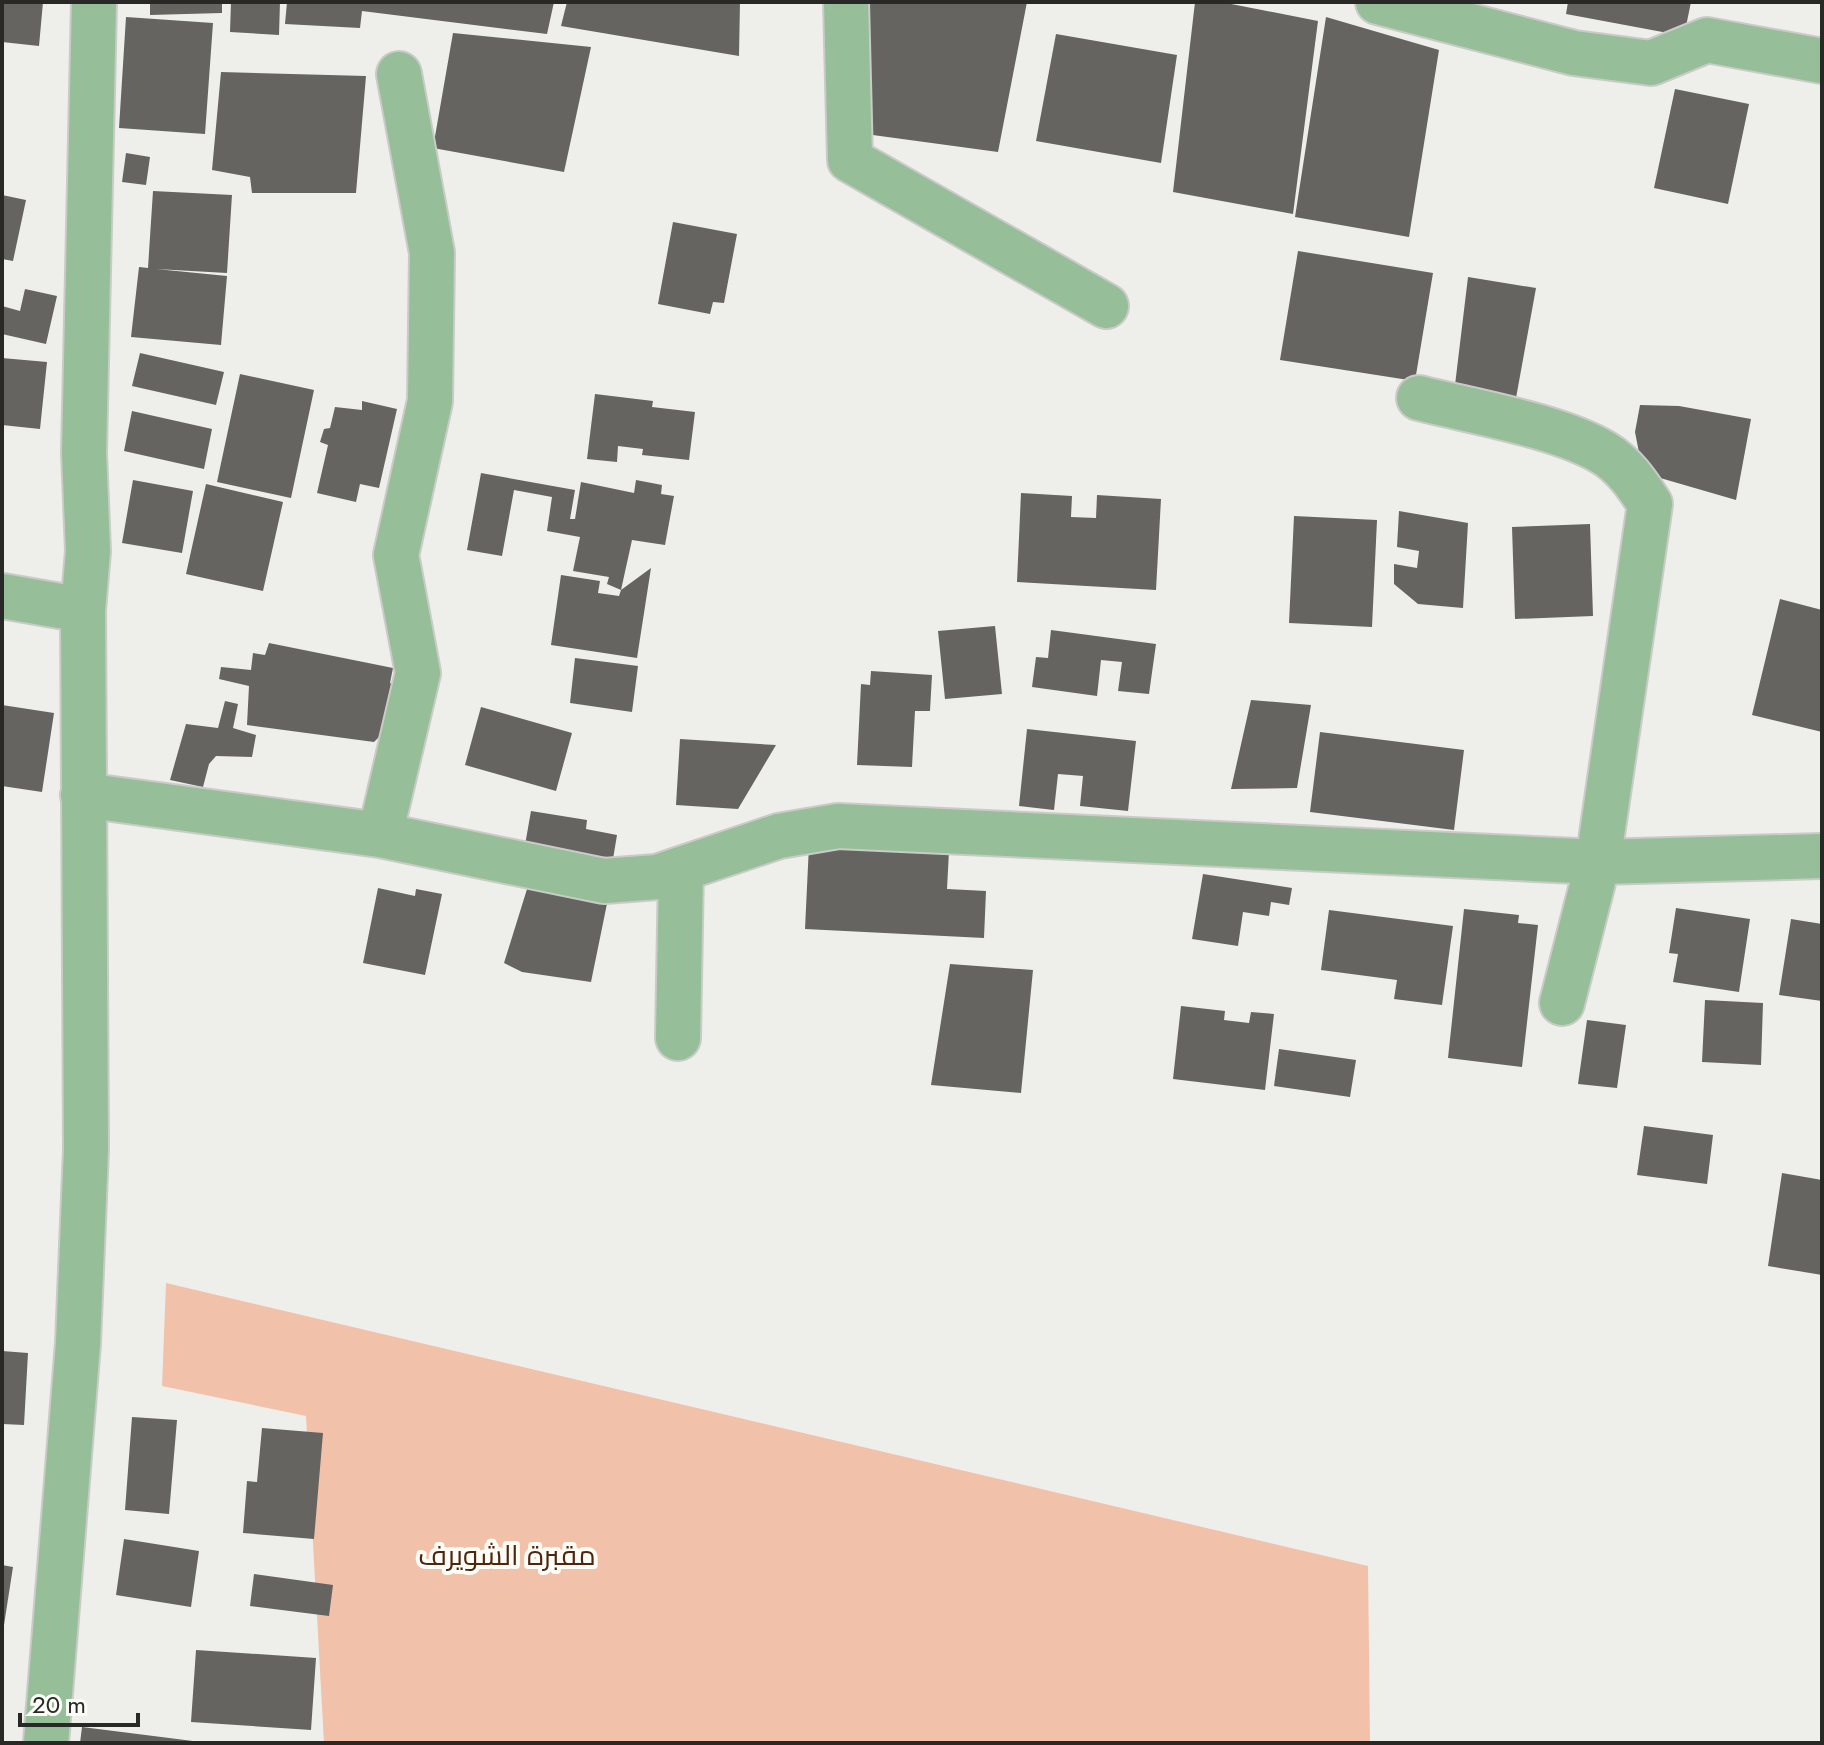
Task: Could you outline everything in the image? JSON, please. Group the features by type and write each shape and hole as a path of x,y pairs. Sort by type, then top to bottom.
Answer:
{"street":[{"path":"46,1743 78,1343 86,1149 83,610 88,551 84,453 94,2"},
{"path":"846,2 850,160 1106,306"},
{"path":"1378,2 1574,53 1651,63 1711,21 1822,61"},
{"path":"380,835 418,673 396,555 430,401 432,253 399,74"},
{"path":"1419,398 1543,430 1604,453 1632,477 1650,504 1598,862 1562,1003"},
{"path":"2,596 83,610"},
{"path":"83,795 380,835 604,881 657,877 779,836 838,826 1598,862 1822,856"},
{"path":"678,1038 681,870"}],"green space":[{"name":"مقبرة الشويرف","path":"166,1283 1368,1566 1370,1743 324,1743 306,1416 162,1386"}],"building":[{"path":"2,2 43,2 39,46 2,42"},
{"path":"150,2 222,2 222,13 150,15"},
{"path":"231,2 280,2 279,35 230,32"},
{"path":"287,2 554,2 547,34 362,11 360,28 285,24"},
{"path":"567,2 740,2 739,56 561,26"},
{"path":"863,2 1027,2 998,152 858,133"},
{"path":"1195,2 1221,2 1318,21 1293,214 1173,192"},
{"path":"1568,2 1691,2 1684,36 1566,14"},
{"path":"126,17 213,23 205,134 119,128"},
{"path":"1326,17 1439,50 1409,237 1295,217"},
{"path":"453,33 591,47 564,172 433,148"},
{"path":"1056,34 1177,55 1161,163 1036,141"},
{"path":"221,72 366,76 356,193 252,193 250,177 212,170"},
{"path":"1675,89 1749,104 1728,204 1654,188"},
{"path":"126,153 150,157 146,185 122,182"},
{"path":"153,191 232,195 227,273 156,269 227,276 221,345 131,337 139,267 148,268"},
{"path":"2,195 26,200 13,261 2,259"},
{"path":"673,222 737,234 724,303 713,302 710,314 658,304"},
{"path":"1298,251 1433,273 1415,381 1280,360"},
{"path":"1468,277 1536,288 1516,398 1455,385"},
{"path":"25,289 57,296 46,344 2,334 2,306 20,311"},
{"path":"140,353 224,372 216,405 132,386"},
{"path":"2,358 47,362 40,429 2,425"},
{"path":"240,374 314,390 291,498 217,482"},
{"path":"595,394 653,401 652,407 695,412 689,460 642,455 643,449 618,446 617,462 587,459"},
{"path":"362,401 397,409 379,488 360,484 356,502 317,493 328,445 320,442 324,429 330,428 335,407 362,410"},
{"path":"1640,405 1679,406 1751,419 1736,500 1643,473 1635,432"},
{"path":"132,411 212,429 204,469 124,451"},
{"path":"481,473 575,490 570,519 575,519 581,482 634,493 636,480 662,485 661,494 674,496 665,545 632,540 621,590 607,584 609,577 573,571 580,537 547,531 552,497 514,490 502,556 467,550"},
{"path":"133,480 193,491 182,553 122,543"},
{"path":"206,484 283,502 263,591 186,574"},
{"path":"1021,493 1072,496 1071,517 1096,518 1097,495 1161,499 1156,590 1017,582"},
{"path":"1399,511 1468,523 1463,608 1418,604 1394,584 1394,564 1417,568 1419,551 1397,547"},
{"path":"1294,516 1377,520 1372,627 1289,623"},
{"path":"1590,524 1593,616 1515,619 1512,527"},
{"path":"651,568 637,658 551,645 561,575 600,581 598,593 619,596 621,590"},
{"path":"1780,599 1822,610 1822,732 1752,715"},
{"path":"995,626 1002,694 945,699 938,631"},
{"path":"1051,630 1156,644 1149,694 1118,691 1122,662 1101,660 1097,696 1032,687 1036,657 1048,658"},
{"path":"269,643 393,668 390,683 403,688 395,721 374,742 247,725 249,686 219,679 221,667 251,670 253,653 265,655"},
{"path":"575,658 638,666 632,712 570,703"},
{"path":"871,671 932,675 930,711 915,711 912,767 857,765 861,684 870,685"},
{"path":"1251,700 1311,705 1297,788 1231,789"},
{"path":"225,701 238,704 233,728 256,735 252,757 216,756 209,764 203,787 170,780 186,724 218,728"},
{"path":"2,705 54,713 42,792 2,786"},
{"path":"481,707 572,733 556,791 465,765"},
{"path":"1027,729 1136,741 1128,811 1080,806 1083,776 1058,774 1054,810 1019,806"},
{"path":"1320,732 1464,750 1454,830 1310,812"},
{"path":"680,739 776,745 738,809 676,805"},
{"path":"531,811 587,820 586,829 617,835 610,877 522,862"},
{"path":"809,845 949,851 947,889 986,891 984,938 805,929"},
{"path":"532,873 610,889 591,982 522,972 504,963"},
{"path":"1203,874 1292,888 1289,905 1271,902 1269,916 1243,912 1238,946 1192,939"},
{"path":"378,888 415,896 416,889 442,894 425,975 363,963"},
{"path":"1676,908 1750,919 1739,992 1673,982 1678,954 1669,953"},
{"path":"1464,909 1519,915 1518,923 1538,925 1522,1067 1448,1058"},
{"path":"1329,910 1453,926 1442,1005 1394,999 1397,980 1321,970"},
{"path":"1791,919 1822,924 1822,1001 1779,995"},
{"path":"950,964 1033,970 1021,1093 931,1085"},
{"path":"1705,1000 1763,1003 1761,1065 1702,1062"},
{"path":"1181,1006 1225,1011 1224,1020 1249,1023 1251,1012 1274,1014 1265,1090 1173,1079"},
{"path":"1587,1020 1626,1025 1617,1088 1578,1084"},
{"path":"1279,1049 1356,1060 1350,1097 1274,1086"},
{"path":"1644,1126 1713,1135 1707,1184 1637,1175"},
{"path":"1782,1173 1822,1180 1822,1275 1768,1266"},
{"path":"2,1351 28,1353 24,1425 2,1424"},
{"path":"132,1417 177,1420 169,1514 125,1510"},
{"path":"262,1428 323,1433 314,1539 243,1533 247,1481 257,1482"},
{"path":"124,1539 199,1551 191,1607 116,1595"},
{"path":"2,1565 13,1567 4,1625 2,1625"},
{"path":"254,1574 333,1585 329,1616 250,1606"},
{"path":"196,1650 316,1658 311,1730 191,1722"},
{"path":"82,1727 193,1741 193,1743 80,1743"}]}
